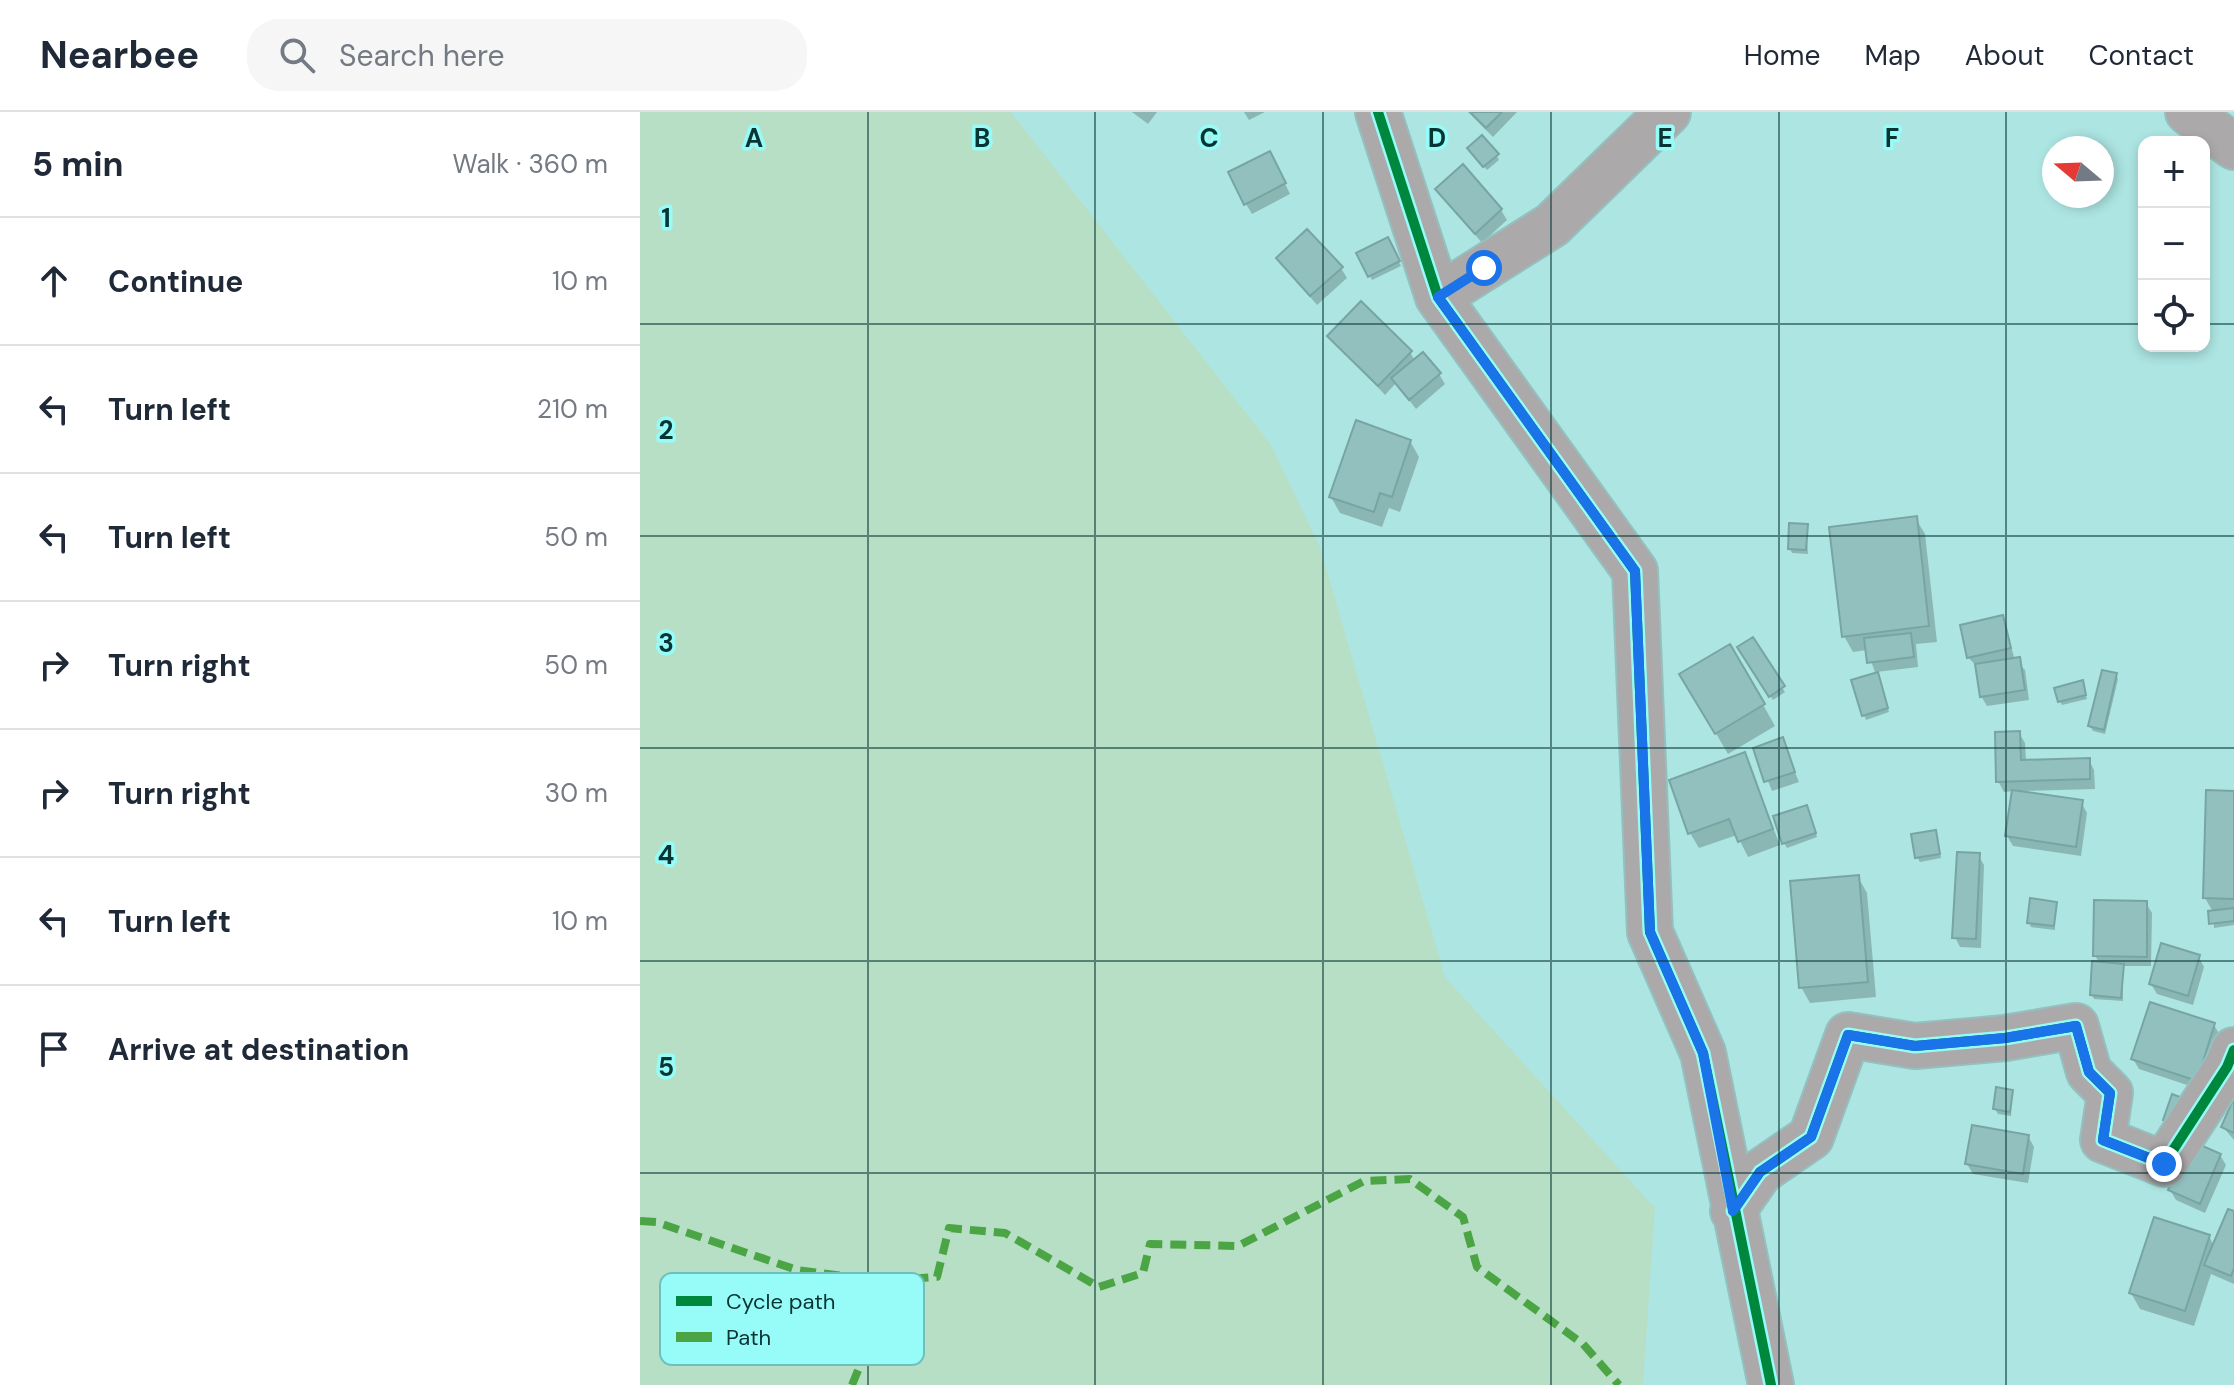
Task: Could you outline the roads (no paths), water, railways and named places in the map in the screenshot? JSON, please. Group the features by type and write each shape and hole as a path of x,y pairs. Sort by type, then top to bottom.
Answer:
{"street":[{"path":"1378,112 1438,297 1635,571 1650,932 1703,1053 1771,1385"},
{"path":"1438,297 1552,225 1668,112"},
{"path":"2188,112 2234,147"},
{"path":"1733,1211 1760,1172 1811,1137 1848,1035 1915,1046 2005,1038 2076,1026 2089,1072 2110,1093 2103,1140 2164,1164 2227,1067 2234,1050"}]}
